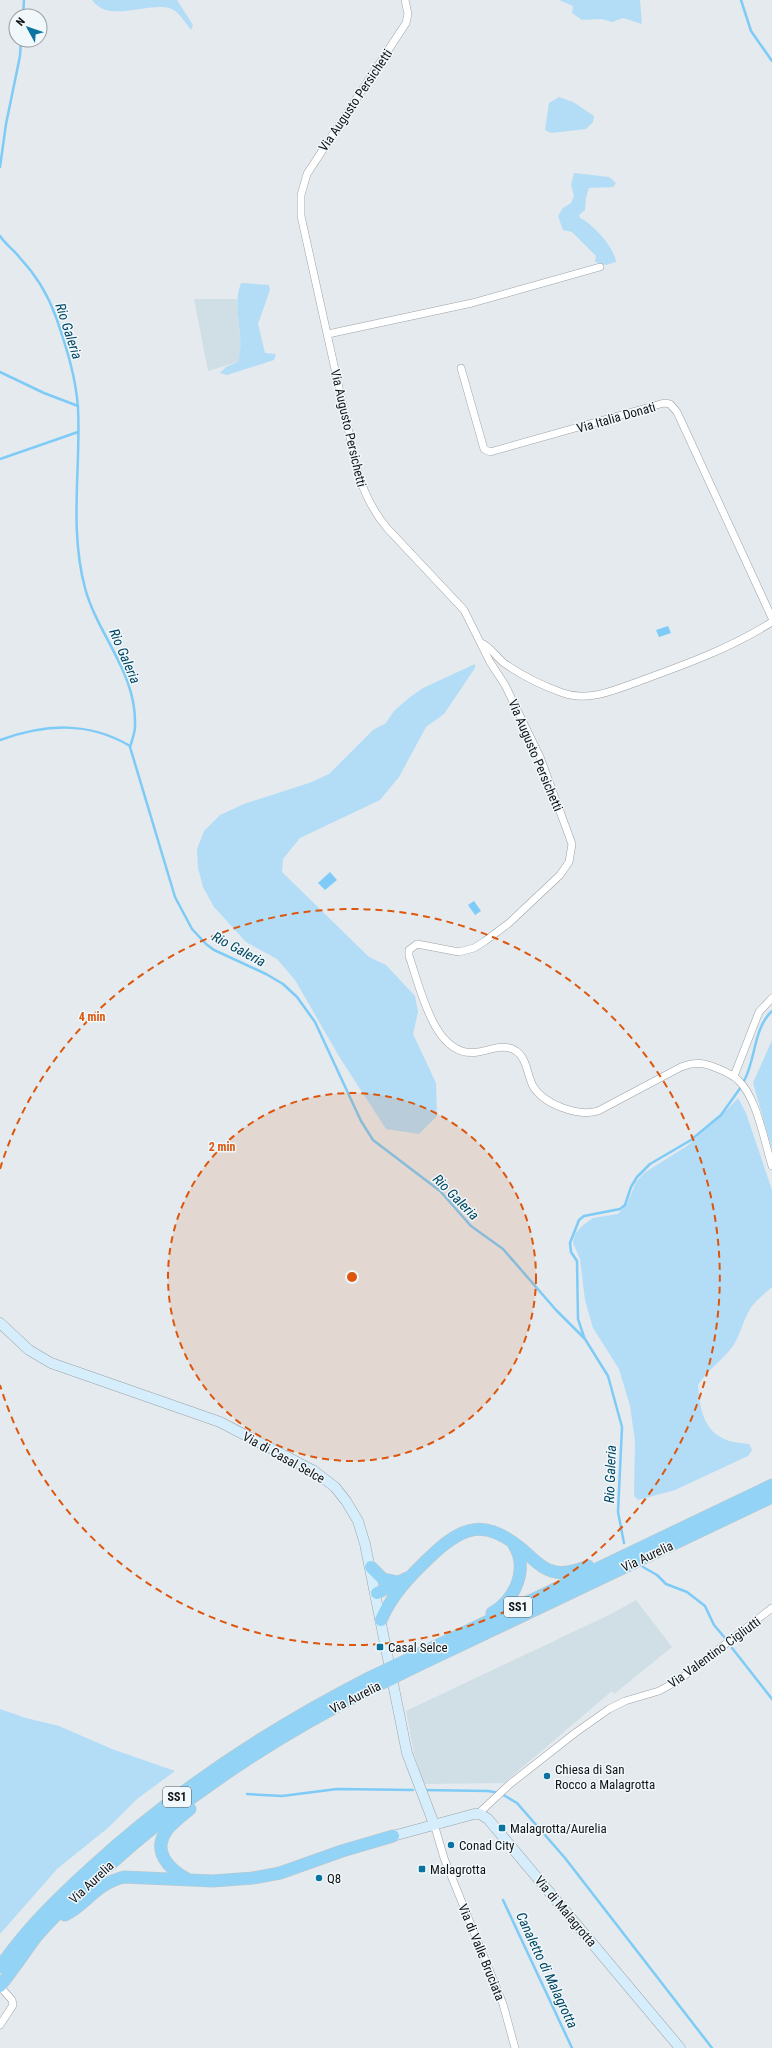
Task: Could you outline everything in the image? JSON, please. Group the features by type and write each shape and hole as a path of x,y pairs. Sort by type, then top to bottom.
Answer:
{"highway":[{"name":"Via Aurelia","path":"414,1662 615,1572 670,1540 772,1485"},
{"name":"Via Aurelia","path":"0,1967 12,1950 36,1922 82,1876 131,1832 243,1750 290,1721 414,1662 624,1556 670,1540 772,1497"},
{"path":"377,1593 386,1595 402,1583 446,1541 464,1532 478,1529 489,1530 501,1534 538,1563 556,1572 577,1570 624,1556"},
{"path":"414,1662 434,1641 492,1613 506,1603 517,1585 520,1569 520,1556 510,1541"},
{"path":"371,1567 383,1579 402,1583"},
{"path":"381,1620 402,1583"},
{"name":"Via Aurelia","path":"1,1991 35,1952 37,1937 51,1921 86,1886 136,1841 193,1797 246,1760 370,1683"},
{"path":"189,1881 170,1869 164,1862 161,1844 164,1836 175,1822 220,1785 246,1760"},
{"path":"51,1921 67,1914 98,1888 111,1880 124,1877 189,1881 245,1879 280,1873 342,1851 393,1836"},
{"path":"0,1962 12,1950"}],"main road":[{"name":"Via di Casal Selce","path":"0,1323 29,1350 51,1363 220,1422 314,1471 335,1486 358,1521 377,1593 407,1753 434,1824"},
{"path":"393,1836 434,1824 478,1814"},
{"name":"Via di Malagrotta","path":"478,1814 493,1824 680,2048"}],"street":[{"name":"Via Augusto Persichetti","path":"405,0 408,14 406,23 313,163 302,189 301,216 328,334 356,469 368,502 387,528 459,604 490,662 506,684 540,757 570,835 572,853 567,867 556,880 509,923 474,948 459,952 420,944 410,949 409,956 435,1027 445,1040 455,1048 466,1052 476,1052 502,1047 514,1050 523,1059 532,1085 540,1094 560,1107 580,1113 591,1113 603,1109 692,1063 710,1065 736,1078 745,1087 751,1099 772,1166"},
{"path":"328,334 472,303 600,267"},
{"name":"Via Italia Donati","path":"462,368 484,449 490,452 664,403 670,404 677,412 772,618"},
{"path":"481,643 486,644 504,663 547,687 565,694 586,696 608,692 708,657 750,636 772,622"},
{"path":"736,1078 759,1012 772,998"},
{"name":"Via Valentino Cigliutti","path":"478,1814 510,1784 575,1733 609,1709 625,1701 659,1691 679,1680 772,1608"},
{"name":"Via di Valle Bruciata","path":"434,1824 444,1858 503,2004 515,2048"},
{"path":"0,2025 13,2005 13,2002 1,1991"}],"shaded area":[{"path":"92,0 177,0 193,25 191,30 180,15 172,9 152,7 109,11 100,7"},
{"path":"559,0 640,0 642,24 623,18 612,22 602,19 582,20 572,13 573,6"},
{"path":"559,97 573,102 594,116 593,122 586,129 551,133 545,130 549,103"},
{"path":"574,173 609,177 616,183 613,187 589,188 585,210 579,215 580,218 596,230 607,243 615,256 616,262 606,265 595,262 596,256 572,232 563,230 558,216 563,208 571,203 574,196 571,185"},
{"path":"241,283 269,285 270,290 258,324 265,353 276,354 274,360 227,375 220,373 226,367 238,362 240,352 237,303"},
{"path":"194,299 237,299 241,352 238,362 208,371"},
{"path":"475,664 475,668 444,714 426,727 399,777 380,800 300,838 283,859 282,872 369,957 386,965 415,996 418,1012 413,1034 436,1083 437,1116 419,1134 386,1129 340,1058 295,980 277,959 246,942 214,907 203,887 198,868 197,849 204,831 220,815 244,804 309,783 329,774 373,730 386,723 394,711 410,697 423,688"},
{"path":"772,1040 772,1149 753,1083"},
{"path":"738,1098 746,1113 772,1190 772,1287 757,1300 750,1309 733,1346 698,1385 702,1413 710,1428 723,1439 749,1444 752,1450 748,1456 675,1490 638,1500 634,1496 635,1441 630,1406 619,1369 593,1328 585,1300 580,1259 573,1243 575,1234 582,1226 593,1218 618,1214 627,1204 636,1182 644,1173 687,1146 720,1117"},
{"path":"636,1600 672,1647 614,1694 612,1691 504,1783 424,1784 414,1753 406,1711 611,1614"},
{"path":"0,1709 26,1718 59,1726 112,1749 175,1771 137,1799 109,1827 57,1869 0,1934"}],"water":[{"path":"668,626 671,633 659,637 656,630"},
{"path":"330,872 337,880 325,890 318,883"},
{"path":"474,901 481,911 475,915 468,905"}],"waterway":[{"name":"Rio Galeria","path":"24,0 24,8"},
{"path":"741,0 751,31 772,61"},
{"name":"Rio Galeria","path":"0,167 6,124 20,48"},
{"name":"Rio Galeria","path":"0,236 31,271 45,293 56,317 70,362 78,408 77,520 80,566 91,606 116,655 130,689 134,707 135,726 130,747 175,897 192,929 206,944 214,950 266,974 283,984 297,997 315,1022 361,1121 373,1140 440,1191 471,1226 503,1249 556,1310 585,1339 608,1376 622,1427 618,1512 624,1543"},
{"path":"0,372 44,393 78,406"},
{"path":"0,459 78,432"},
{"path":"0,740 33,731 50,728 66,728 98,732 130,746"},
{"path":"744,1081 751,1063 761,1026 772,1011"},
{"path":"584,1337 578,1319 577,1261 571,1252 570,1243 579,1220 584,1216 620,1209 625,1205 631,1187 637,1177 650,1164 691,1140 721,1115 741,1087"},
{"name":"Rio Galeria","path":"643,1567 657,1575 666,1584 687,1592 705,1606 714,1625 725,1638"},
{"name":"Rio Galeria","path":"732,1648 772,1699"},
{"path":"247,1794 282,1796 337,1789 413,1790"},
{"path":"423,1790 488,1791 500,1793 517,1803 565,1858 712,2048"},
{"name":"Canaletto di Malagrotta","path":"503,1900 572,2048"}],"place":[{"name":"Casal Selce","path":"380,1647"},
{"name":"Chiesa di San Rocco a Malagrotta","path":"547,1776"},
{"name":"Malagrotta/Aurelia","path":"502,1828"},
{"name":"Conad City","path":"451,1845"},
{"name":"Malagrotta","path":"422,1869"},
{"name":"Q8","path":"319,1878"}]}
